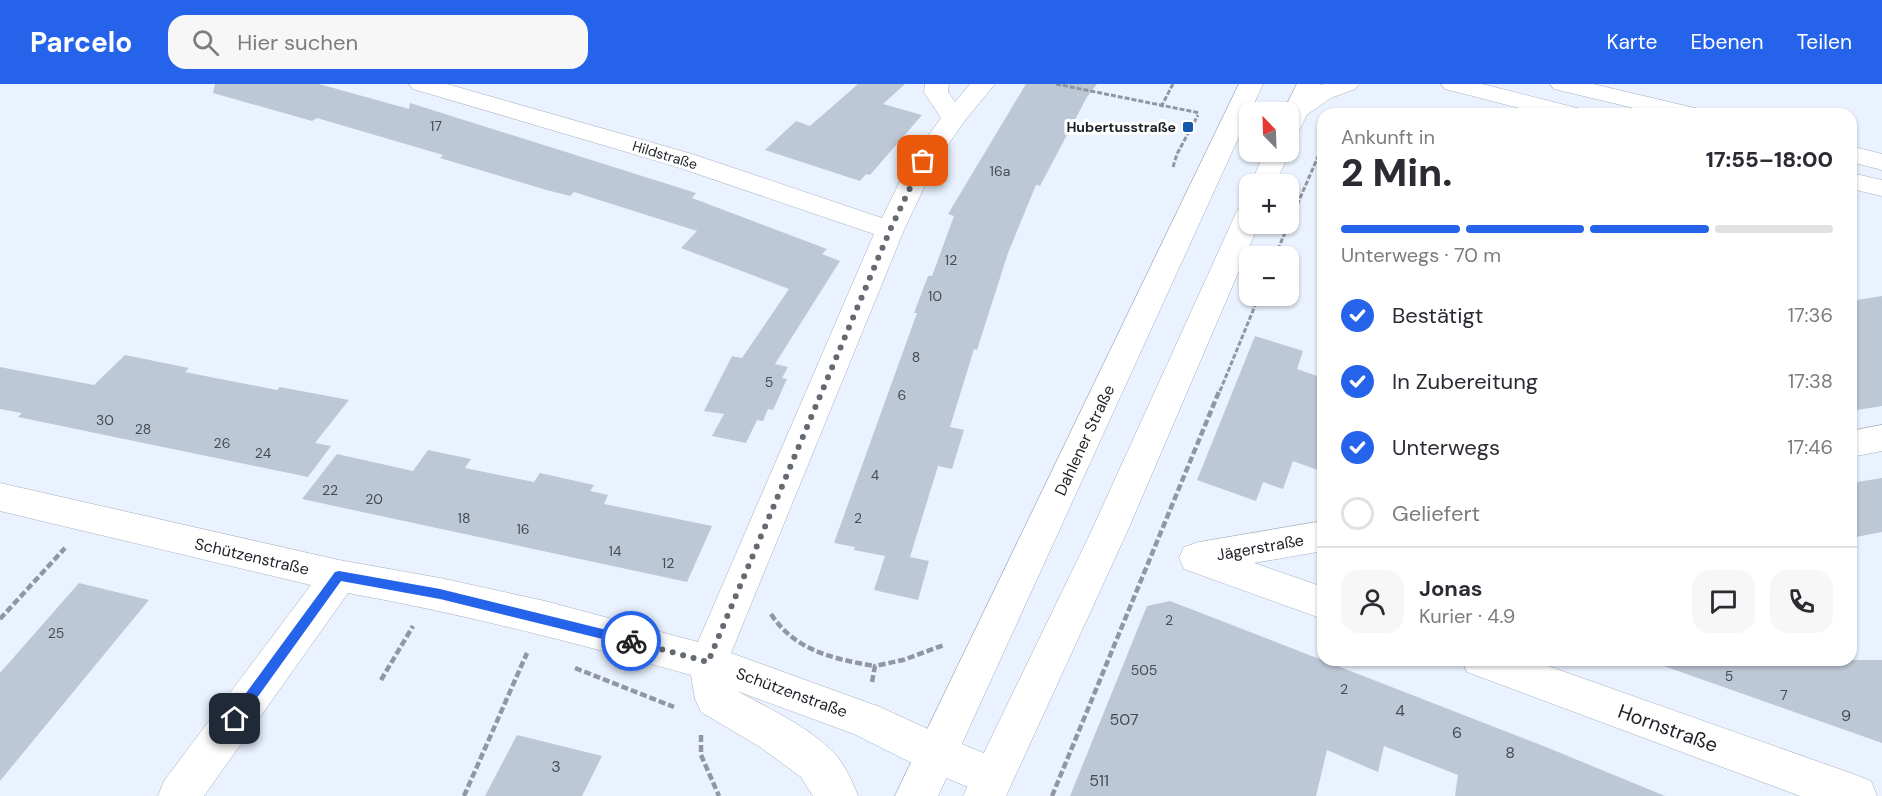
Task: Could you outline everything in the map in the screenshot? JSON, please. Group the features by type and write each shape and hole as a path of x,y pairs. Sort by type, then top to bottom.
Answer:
{"street":[{"path":"937,84 936,92 954,119"},
{"path":"837,796 816,763 774,733 715,699 708,662 734,605 890,230 923,161 983,84"},
{"name":"Dahlener Straße","path":"916,796 1251,84"},
{"path":"1299,105 1309,84"},
{"path":"1299,113 1322,93 1347,84"},
{"path":"1453,84 1548,108"},
{"path":"1562,84 1664,108"},
{"name":"Hildstraße","path":"434,85 683,160 890,230"},
{"path":"1857,156 1882,162"},
{"path":"1857,182 1882,188"},
{"path":"989,787 1109,532 1241,234"},
{"path":"1857,443 1882,438"},
{"name":"Schützenstraße","path":"0,497 339,576 440,594 510,610 708,662 866,720 937,754 989,787"},
{"name":"Jägerstraße","path":"1197,558 1317,537"},
{"path":"1197,558 1317,601"},
{"path":"179,796 339,576"},
{"name":"Hornstraße","path":"1498,666 1856,796"}],"path":[{"path":"1056,84 1161,107 1234,119"},
{"path":"1161,107 1173,84"},
{"path":"1177,154 1199,113"},
{"path":"1279,246 1317,159"},
{"path":"1052,796 1255,306"},
{"path":"0,619 92,519"},
{"path":"1109,532 1197,558"},
{"path":"734,605 770,612 776,624 807,650 875,666"},
{"path":"381,680 414,624"},
{"path":"464,796 528,650 517,647"},
{"path":"572,667 680,709"},
{"path":"701,727 701,755 719,796"}],"building":[{"path":"215,84 319,84 409,109 410,103 696,193 692,198 827,249 822,254 840,261 775,364 788,367 782,378 787,379 773,410 768,409 763,421 757,420 746,443 712,436 724,414 704,411 732,356 742,358 789,289 681,248 697,231 574,192 570,196 543,189 440,158 443,155 317,118 312,121 213,93"},
{"path":"858,84 905,84 883,104 922,115 870,175 866,174 860,181 765,150 796,121 810,126"},
{"path":"1026,84 1097,84 1087,97 1040,186 1036,185 1008,253 977,350 974,349 950,427 964,430 952,469 938,466 910,557 929,561 918,600 874,590 885,556 854,550 855,547 834,543 917,313 914,313 928,276 932,276 954,216 948,214"},
{"path":"1882,296 1882,406 1857,410 1857,300"},
{"path":"1255,336 1303,351 1297,369 1317,376 1317,470 1293,461 1283,489 1263,482 1256,501 1197,480"},
{"path":"125,355 189,368 185,372 277,390 280,387 349,400 315,443 331,446 308,477 18,417 22,413 0,409 0,367 94,385"},
{"path":"428,450 471,459 465,468 534,482 540,473 594,485 590,491 608,495 604,504 712,526 687,582 302,499 337,454 413,471"},
{"path":"1882,478 1882,532 1857,537 1857,482"},
{"path":"79,583 149,600 0,781 0,673"},
{"path":"1170,601 1317,658 1317,666 1337,666 1665,796 1455,796 1458,775 1384,746 1378,772 1327,750 1316,796 1070,796 1147,606"},
{"path":"1857,660 1882,660 1882,743 1664,666 1857,666"},
{"path":"517,735 602,756 582,796 485,796"}],"way so far":[{"path":"631,641 708,662 890,230 923,161"}],"place":[{"name":"Hubertusstraße","path":"1188,127"}],"route":[{"path":"235,719 339,576 440,594 631,641"}]}
